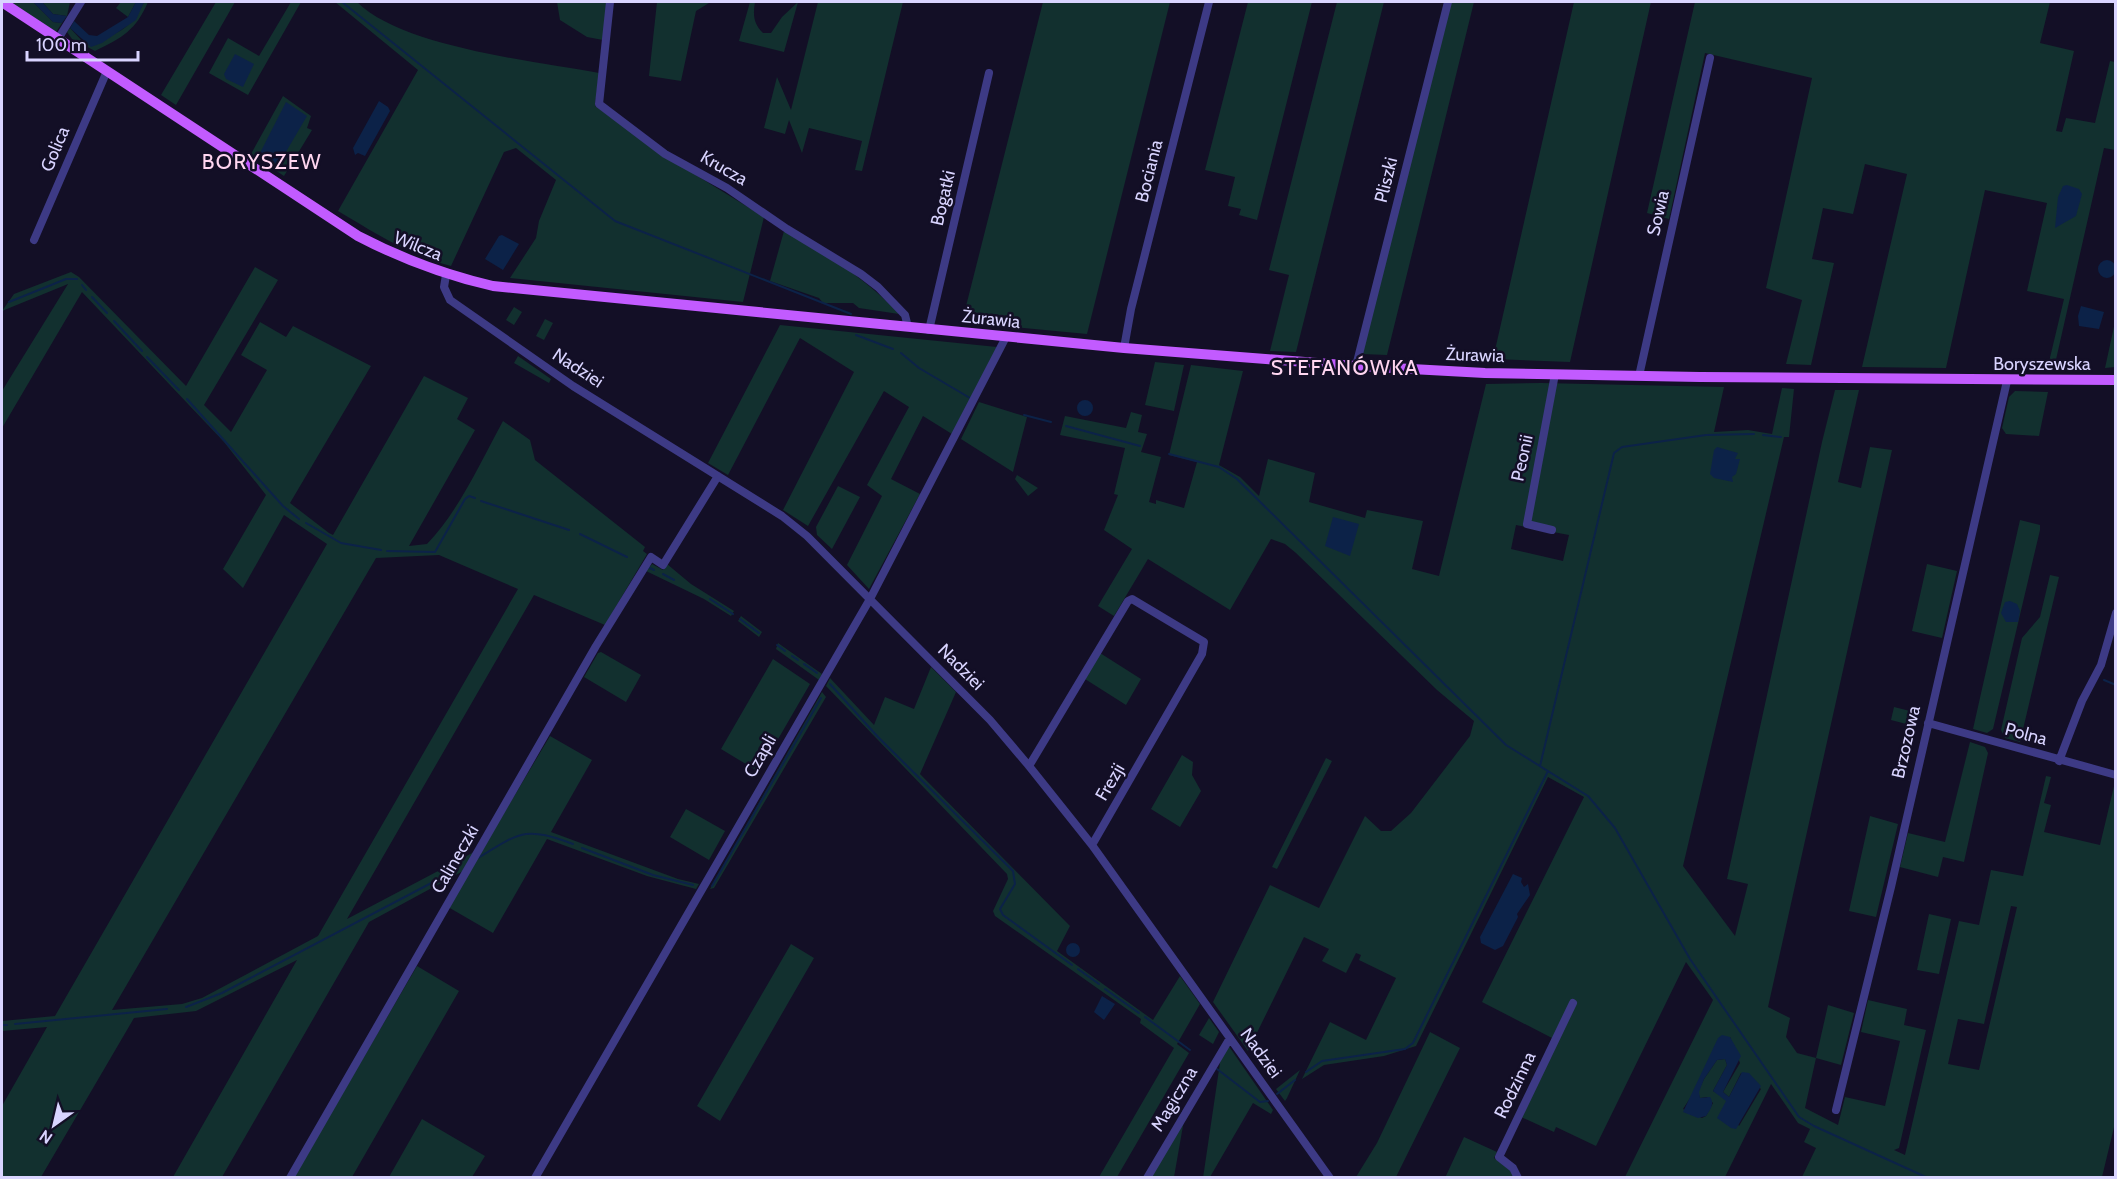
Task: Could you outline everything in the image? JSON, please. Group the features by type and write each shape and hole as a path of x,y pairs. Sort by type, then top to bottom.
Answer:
{"main road":[{"name":"Wilcza","path":"2,2 61,34 107,71 358,236 411,262 446,275 493,286 767,314"},
{"name":"Żurawia","path":"767,314 908,327 1004,341 1356,366 1555,374 1968,380"},
{"name":"Boryszewska","path":"1968,380 2115,380"}],"street":[{"path":"61,34 81,2"},
{"name":"Krucza","path":"610,2 599,104 665,154 727,188 787,229 861,274 905,315 908,327"},
{"name":"Bociania","path":"1124,348 1131,309 1209,2"},
{"name":"Pliszki","path":"1356,366 1448,2"},
{"name":"Sowia","path":"1639,375 1710,58"},
{"name":"Golica","path":"34,240 107,71"},
{"name":"Bogatki","path":"929,330 989,73"},
{"name":"Nadziei","path":"446,275 445,291 452,302 573,386 801,530 990,720 1092,845 1330,1178"},
{"name":"Czapli","path":"535,1178 870,599 1004,341"},
{"name":"Peonii","path":"1552,530 1527,524 1555,374"},
{"name":"Brzozowa","path":"1836,1110 1891,887 2007,381"},
{"name":"Calineczki","path":"290,1178 596,646 651,557 663,565 717,476"},
{"name":"Frezji","path":"1029,766 1130,599 1204,642 1202,654 1092,845"},
{"path":"2060,761 2082,701 2101,665 2115,614"},
{"name":"Polna","path":"1928,723 2115,775"},
{"name":"Rodzinna","path":"1518,1178 1513,1168 1499,1157 1573,1003"},
{"name":"Magiczna","path":"1147,1178 1230,1038"}],"green space":[{"path":"8,2 33,2 53,22 62,23 56,32"},
{"path":"42,2 70,2 67,16 53,14"},
{"path":"121,2 136,2 128,17 116,8"},
{"path":"144,2 148,2 143,12 127,32 95,51 72,39 67,32 70,28 83,42 112,35 133,20"},
{"path":"216,2 235,2 176,105 161,95"},
{"path":"291,2 301,2 248,95 209,73 228,38 259,56"},
{"path":"335,2 357,2 378,17 436,41 470,50 599,73 595,106 673,161 764,217 743,302 510,278 536,238 539,221 556,180 516,148 504,152 451,266 407,250 338,211 418,70"},
{"path":"557,2 607,2 603,40 587,37 560,20"},
{"path":"657,2 729,2 709,3 696,11 681,81 649,76"},
{"path":"750,2 755,2 754,18 757,26 763,33 771,33 782,17 798,2 784,52 739,41"},
{"path":"818,2 903,2 862,171 855,170 862,141 809,128 802,153 789,120 785,134 764,128 777,77 791,110"},
{"path":"1043,2 1170,2 1087,334 962,322"},
{"path":"1248,2 1312,2 1257,220 1239,215 1241,209 1228,206 1235,177 1205,170"},
{"path":"1337,2 1384,2 1296,352 1270,351 1289,275 1269,270"},
{"path":"1451,2 1474,2 1387,355 1362,354"},
{"path":"1574,2 1651,2 1570,362 1493,359"},
{"path":"1695,2 2050,2 2040,43 2074,51 2056,131 2062,132 2066,118 2095,123 2110,61 2115,62 2115,150 2104,148 2055,364 2048,366 2064,299 2027,291 2047,203 1985,190 1946,368 1862,367 1907,174 1865,164 1853,214 1823,208 1812,259 1834,263 1811,365 1786,364 1802,300 1766,288 1812,78 1705,53 1669,219 1647,213"},
{"path":"283,96 311,116 307,128 312,130 284,176 251,154"},
{"path":"784,231 831,258 859,278 899,314 859,308 853,303 823,303 819,298 770,281"},
{"path":"255,267 278,280 204,405 231,432 267,370 241,355 260,322 286,337 293,326 371,366 290,503 329,533 333,535 424,376 468,398 457,419 475,430 409,546 427,544 439,531 469,485 503,421 530,440 535,460 645,547 643,551 647,554 605,625 534,595 347,919 476,851 465,870 369,922 222,1177 173,1177 297,960 196,1011 134,1018 41,1177 2,1177 2,1106 47,1027 2,1031 2,1021 55,1016 327,544 284,515 243,588 223,569 266,495 224,442 82,292 2,428 2,391 68,284 2,311 14,294 71,272 79,277 186,386","holes":["439,555 518,589 318,936 202,998 182,1004 112,1010 376,558"]},
{"path":"514,307 522,312 514,325 506,320"},
{"path":"545,319 553,323 544,340 536,336"},
{"path":"2115,322 2115,367 2105,368"},
{"path":"780,325 997,347 952,434 923,416 891,479 920,494 869,589 847,565 882,496 867,485 909,407 884,391 808,526 783,510 854,372 800,338 728,475 708,463"},
{"path":"518,356 551,379 549,383 514,363"},
{"path":"1155,362 1184,365 1174,411 1145,405"},
{"path":"1191,365 1243,371 1219,465 1240,477 1259,496 1268,459 1315,473 1309,502 1365,518 1367,510 1423,521 1412,569 1439,576 1486,384 1724,387 1714,432 1748,430 1772,434 1782,388 1794,389 1789,437 1784,437 1683,866 1735,936 1748,884 1727,879 1822,442 1835,390 1859,390 1838,482 1861,488 1870,447 1892,450 1768,1007 1790,1018 1786,1037 1797,1053 1816,1058 1805,1108 1838,1125 1845,1097 1885,1106 1900,1041 1861,1032 1868,1000 1907,1009 1904,1025 1926,1030 1899,1148 1894,1150 1905,1155 1959,921 1979,925 1991,870 2023,876 2046,776 2051,777 2044,803 2051,805 2044,832 2100,845 2115,782 2116,1119 2102,1177 1802,1177 1816,1148 1804,1142 1810,1129 1798,1123 1771,1084 1725,1177 1625,1177 1713,1000 1686,962 1596,1146 1556,1127 1554,1132 1521,1117 1552,1038 1482,1002 1584,797 1548,777 1416,1046 1384,1056 1324,1065 1302,1079 1330,1022 1366,1040 1396,978 1359,960 1361,955 1356,953 1346,973 1322,961 1329,949 1304,937 1248,1051 1213,1002 1270,885 1319,908 1365,816 1381,831 1391,831 1411,813 1470,736 1474,721 1437,690 1296,553 1285,544 1271,539 1230,610 1148,559 1114,616 1098,606 1132,549 1104,530 1118,495 1114,494 1125,448 1060,435 1065,416 1126,428 1131,412 1142,415 1138,432 1147,434 1141,452 1161,457 1149,502 1156,504 1156,500 1184,508 1197,462 1169,455","holes":["1516,525 1569,535 1563,561 1511,549","2011,906 2017,907 1979,1070 1948,1064 1958,1019 1984,1024","1730,1037 1740,1063 1723,1092 1729,1097 1741,1073 1761,1089 1739,1126 1725,1098 1713,1091 1727,1065 1725,1059 1717,1060 1698,1092 1700,1098 1707,1097 1713,1103 1706,1116 1702,1118 1683,1109"]},
{"path":"2015,391 2048,392 2039,436 2006,434 2002,428 2009,397"},
{"path":"979,402 1027,417 1013,472 961,439"},
{"path":"1017,475 1038,488 1028,496 1015,479"},
{"path":"838,486 860,497 832,549 817,535 816,527"},
{"path":"2020,520 2040,525 2040,530 1993,729 1987,733 1973,729"},
{"path":"652,564 663,570 667,564 691,584 734,611 731,616 704,599 646,571"},
{"path":"1927,564 1957,571 1942,638 1912,631"},
{"path":"2050,575 2059,577 2020,742 2005,738 2001,730 2022,638 2040,617"},
{"path":"741,616 762,632 759,637 738,621"},
{"path":"778,643 822,674 819,680 776,649"},
{"path":"601,652 641,675 626,702 584,677 598,653"},
{"path":"1100,653 1141,679 1126,705 1085,679"},
{"path":"773,659 810,684 759,772 721,749"},
{"path":"931,667 956,692 920,774 1070,926 1057,951 1153,1020 1180,976 1200,1004 1177,1044 1189,1053 1117,1177 1099,1177 1174,1048 1140,1023 1141,1019 995,916 993,911 1008,879 1007,874 826,686 830,678 874,725 885,697 914,709"},
{"path":"822,692 826,697 714,888 710,889"},
{"path":"1894,707 1918,713 1914,726 1891,720"},
{"path":"550,736 592,760 551,832 678,879 699,884 696,889 647,876 547,839 493,933 448,907"},
{"path":"1970,742 1985,747 1988,753 1964,862 1943,857 1938,877 1900,867 1908,833 1945,842"},
{"path":"1182,755 1193,762 1192,775 1201,791 1180,827 1151,809"},
{"path":"1326,758 1332,761 1277,869 1272,867"},
{"path":"686,809 725,831 709,860 670,837"},
{"path":"1870,816 1898,824 1876,917 1849,911"},
{"path":"1929,914 1951,919 1939,974 1917,970"},
{"path":"791,944 814,958 720,1121 697,1106"},
{"path":"417,966 459,991 352,1177 293,1178"},
{"path":"1828,1005 1854,1013 1841,1065 1816,1058"},
{"path":"1209,1018 1219,1032 1213,1044 1199,1035"},
{"path":"1430,1032 1460,1048 1396,1177 1356,1177 1377,1143"},
{"path":"1228,1045 1273,1110 1271,1114 1253,1103 1210,1177 1203,1178 1221,1056"},
{"path":"1300,1070 1287,1098 1285,1101 1276,1089"},
{"path":"422,1119 485,1156 472,1177 389,1177"},
{"path":"1184,1120 1174,1177 1151,1177"},
{"path":"1464,1137 1497,1152 1494,1158 1512,1171 1514,1178 1445,1178"}],"water":[{"path":"33,2 42,2 53,14 67,16 62,23 53,22"},
{"path":"136,2 144,2 136,20 102,43 91,47 70,28 74,21 89,35 97,36 128,17"},
{"path":"235,54 254,64 243,87 226,79 224,74"},
{"path":"379,101 390,111 365,156 358,153 355,155 353,148"},
{"path":"286,102 307,116 280,162 276,164 260,153"},
{"path":"2063,186 2079,189 2082,194 2076,216 2055,228 2058,197"},
{"path":"502,235 519,244 503,270 485,259 499,236"},
{"path":"2107,260 2113,263 2116,269 2113,275 2107,278 2101,275 2098,269 2101,263"},
{"path":"2081,306 2104,312 2099,329 2079,326 2078,316"},
{"path":"1085,400 1093,408 1085,416 1077,408"},
{"path":"1717,447 1738,453 1735,459 1740,459 1736,474 1732,477 1733,482 1714,478 1710,474 1714,450"},
{"path":"1333,517 1359,524 1350,556 1325,546"},
{"path":"2010,601 2017,604 2020,611 2018,622 2006,622 2001,613 2005,602"},
{"path":"1513,874 1522,878 1521,882 1524,887 1528,884 1530,895 1517,914 1518,917 1503,946 1495,950 1481,943 1480,937"},
{"path":"1070,943 1076,943 1080,950 1076,957 1070,957 1066,953 1066,947"},
{"path":"1102,996 1115,1004 1104,1020 1094,1012"},
{"path":"1722,1035 1730,1037 1741,1056 1723,1092 1729,1097 1742,1072 1749,1073 1761,1086 1736,1129 1717,1118 1726,1101 1713,1091 1727,1065 1725,1059 1717,1060 1704,1079 1699,1092 1700,1098 1710,1097 1712,1102 1706,1116 1698,1118 1683,1112 1718,1038"}],"waterway":[{"path":"342,2 615,221 851,314"},
{"path":"9,302 66,279 77,279"},
{"path":"82,285 86,290"},
{"path":"92,297 107,313"},
{"path":"114,321 142,351"},
{"path":"856,335 893,349"},
{"path":"901,353 919,368 970,398"},
{"path":"147,357 179,390"},
{"path":"187,399 283,506 299,519"},
{"path":"1024,415 1051,422"},
{"path":"1066,426 1140,446"},
{"path":"1540,766 1614,453 1622,447 1706,435 1754,434"},
{"path":"1763,435 1781,437"},
{"path":"1169,454 1219,467 1237,479 1506,745 1588,796 1615,828 1690,959 1799,1117 1928,1178"},
{"path":"387,551 435,552 465,499 469,496 475,498"},
{"path":"481,501 569,530"},
{"path":"306,523 341,543 381,550"},
{"path":"580,534 627,557"},
{"path":"648,567 654,570"},
{"path":"663,574 674,580"},
{"path":"710,599 733,614"},
{"path":"740,619 759,633"},
{"path":"777,645 785,651"},
{"path":"792,656 798,660"},
{"path":"804,664 817,673"},
{"path":"2104,680 2116,685"},
{"path":"830,684 878,737 1013,871 1015,884 1000,909 1003,915 1072,965"},
{"path":"712,886 821,698"},
{"path":"1306,1072 1322,1061 1405,1049 1413,1043 1548,771"},
{"path":"478,858 504,842 523,834 544,835 573,844"},
{"path":"582,848 653,875 693,885"},
{"path":"186,1007 222,993 458,869"},
{"path":"1078,969 1099,984"},
{"path":"1105,989 1139,1013"},
{"path":"15,1024 167,1009"},
{"path":"1145,1017 1190,1050"},
{"path":"2,1025 7,1025"},
{"path":"1217,1069 1260,1102 1268,1101"},
{"path":"1277,1094 1295,1080"}],"district":[{"name":"BORYSZEW","path":"262,162"},
{"name":"STEFANÓWKA","path":"1345,368"}]}
